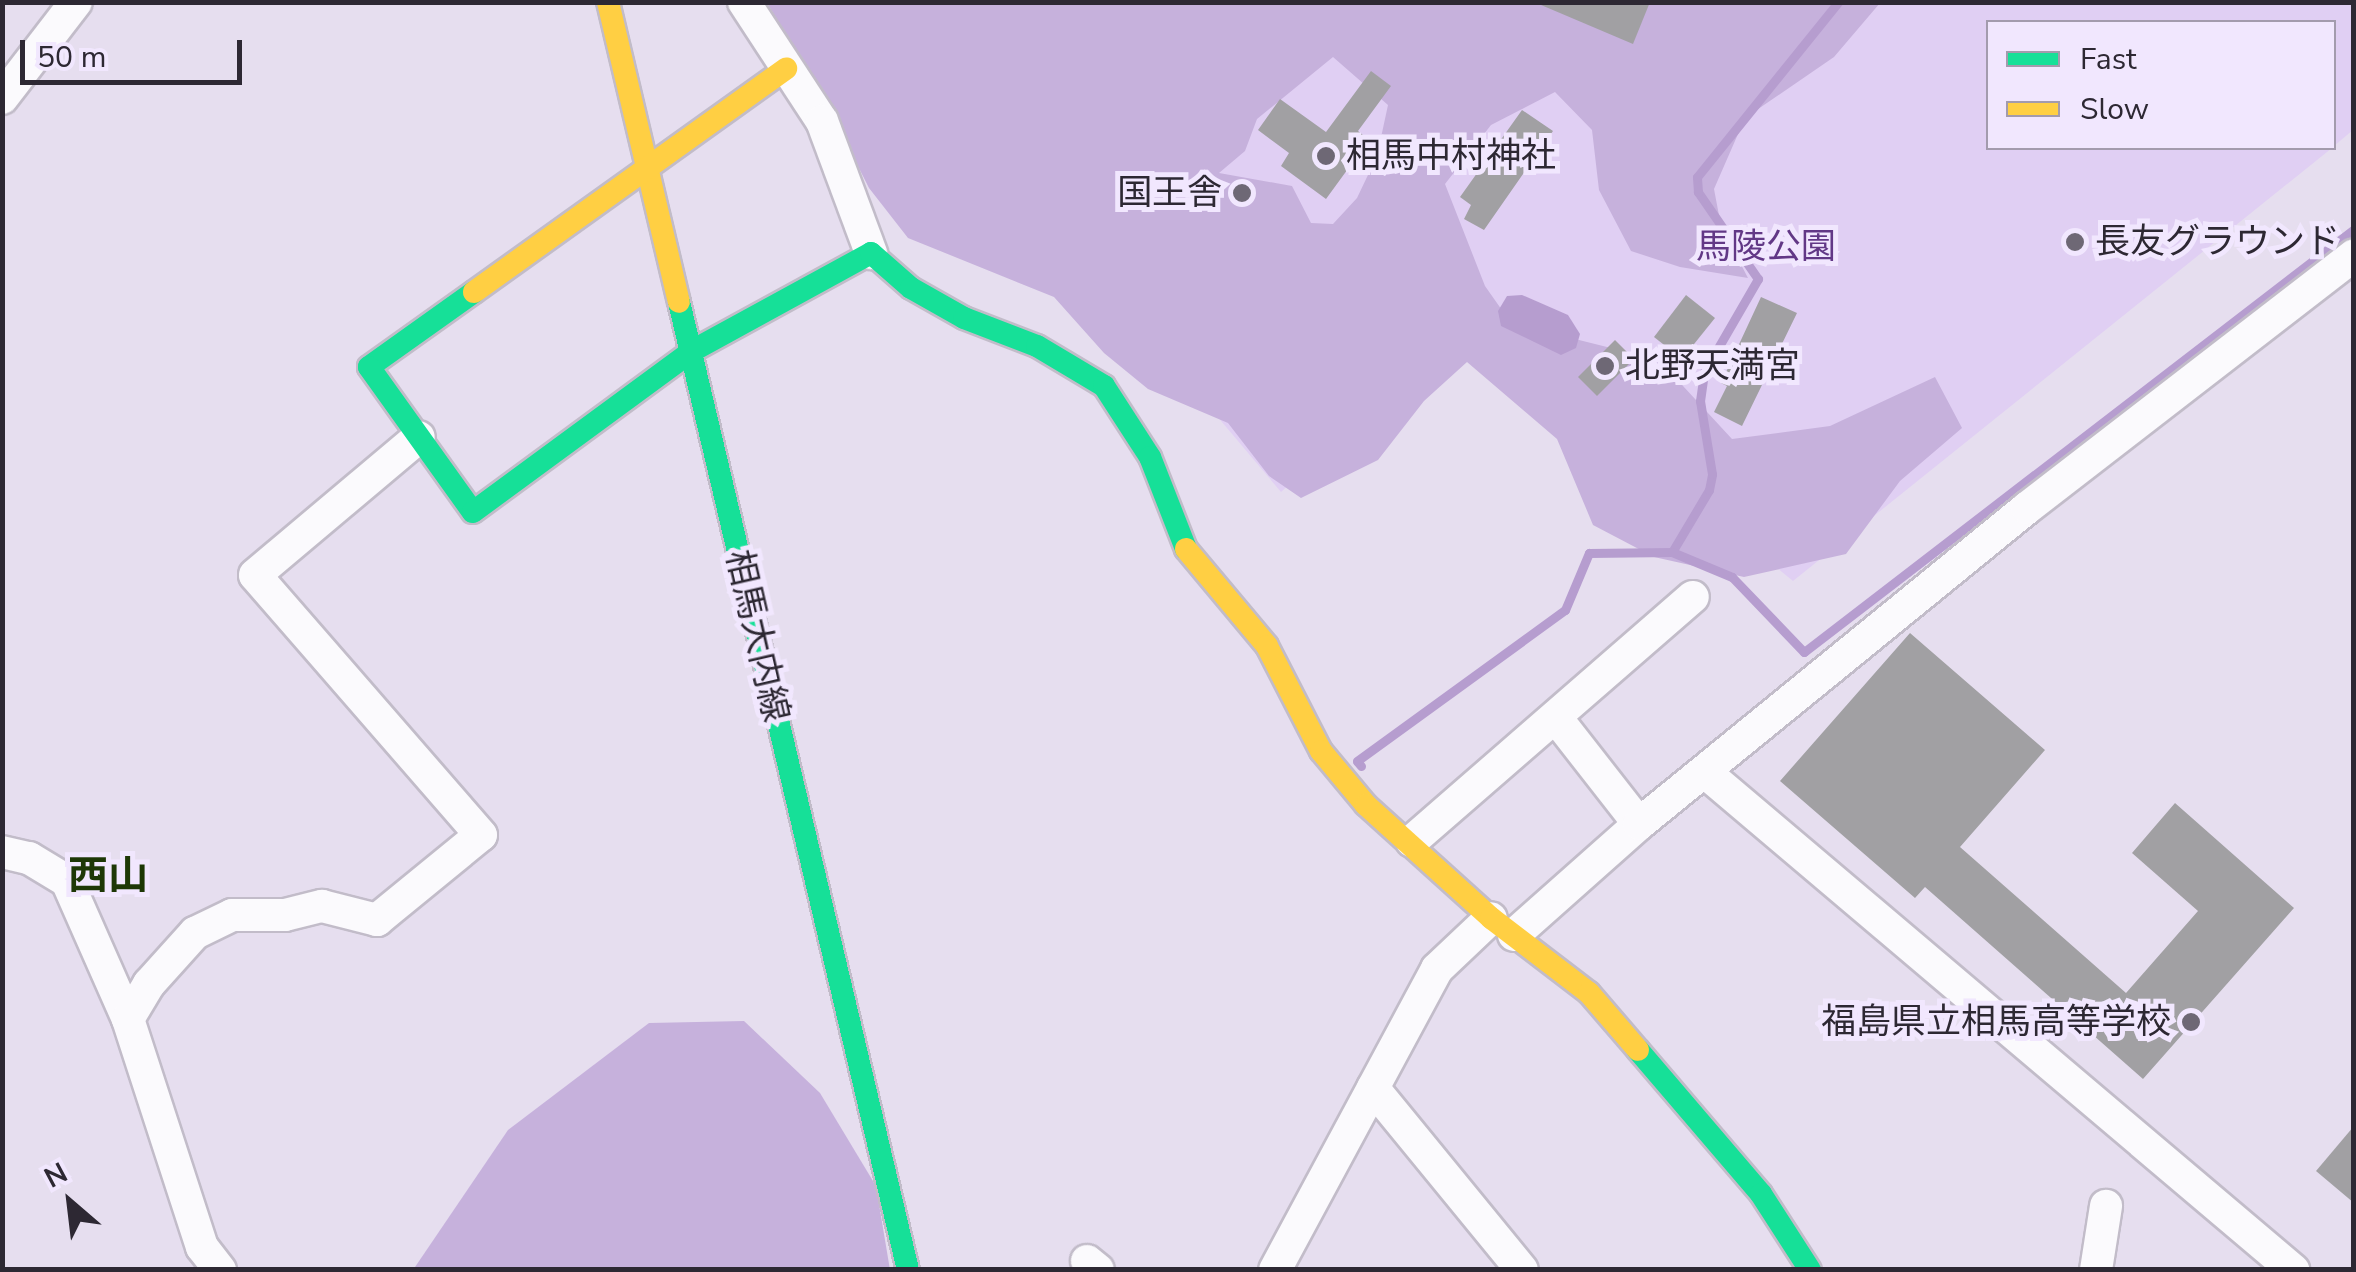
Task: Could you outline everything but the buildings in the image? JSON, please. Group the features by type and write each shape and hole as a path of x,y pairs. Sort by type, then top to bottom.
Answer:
{"street":[{"path":"2,98 76,2"},
{"name":"相馬大内線","path":"608,2 650,166 908,1270"},
{"path":"744,2 822,121 871,253 924,296 964,318 1036,346 1104,386 1150,457 1188,553 1266,646 1321,751 1366,805 1503,926 1590,993 1762,1194 1810,1270"},
{"path":"786,69 369,367 472,512 692,352 871,253"},
{"path":"1275,1270 1437,969 1503,926 1639,824 2027,508 2354,256"},
{"path":"128,1019 150,984 195,932 232,915 285,915 322,906 377,920 481,835 255,575 419,437"},
{"path":"1412,842 1693,596"},
{"path":"1557,719 1639,824"},
{"path":"1705,772 2293,1270"},
{"path":"2,852 30,858 67,881 128,1019 202,1246 220,1270"},
{"path":"1373,1088 1522,1270"},
{"path":"2096,1270 2106,1206"}],"green space":[{"name":"馬陵公園","path":"868,3 2353,3 2353,130 2336,144 2336,20 1986,20 1986,150 2330,150 1793,581 1471,320 1281,492"}],"shaded area":[{"path":"767,3 1880,3 1834,57 1745,118 1714,189 1721,226 1748,278 1680,267 1631,251 1599,190 1592,130 1555,92 1491,125 1445,184 1485,286 1511,323 1659,360 1732,439 1830,426 1935,377 1962,428 1900,481 1846,554 1744,577 1654,557 1593,525 1557,439 1467,362 1424,401 1378,460 1301,498 1269,476 1228,423 1148,389 1104,353 1054,297 908,238 869,188 822,95","holes":["1333,57 1388,105 1377,156 1357,198 1333,224 1311,223 1292,186 1219,173 1245,151 1257,119"]},
{"path":"1522,295 1568,315 1580,334 1576,348 1561,355 1501,326 1498,311 1507,296"},
{"path":"744,1021 820,1093 876,1186 890,1270 413,1270 508,1130 649,1023"}],"waterway":[{"path":"1672,552 1709,490 1712,474 1700,401 1704,372 1758,279 1698,192 1697,177 1838,2"},
{"path":"1361,766 1357,761 1565,610 1589,553 1672,552 1732,577 1804,652 2354,229"}],"traffic: fast":[{"path":"474,292 369,367 473,512 692,351 871,253 911,288 964,318 1037,346 1104,386 1150,457 1186,549"},
{"path":"679,302 908,1270"},
{"path":"1638,1050 1761,1194 1810,1270"}],"traffic: slow":[{"path":"608,2 679,302"},
{"path":"474,292 786,69"},
{"path":"1186,549 1267,646 1321,751 1366,805 1491,918 1589,993 1638,1050"}],"place":[{"name":"相馬中村神社","path":"1326,156"},
{"name":"国王舎","path":"1242,193"},
{"name":"長友グラウンド","path":"2075,242"},
{"name":"北野天満宮","path":"1605,366"},
{"name":"福島県立相馬高等学校","path":"2191,1022"}],"district":[{"name":"西山","path":"108,876"}]}
